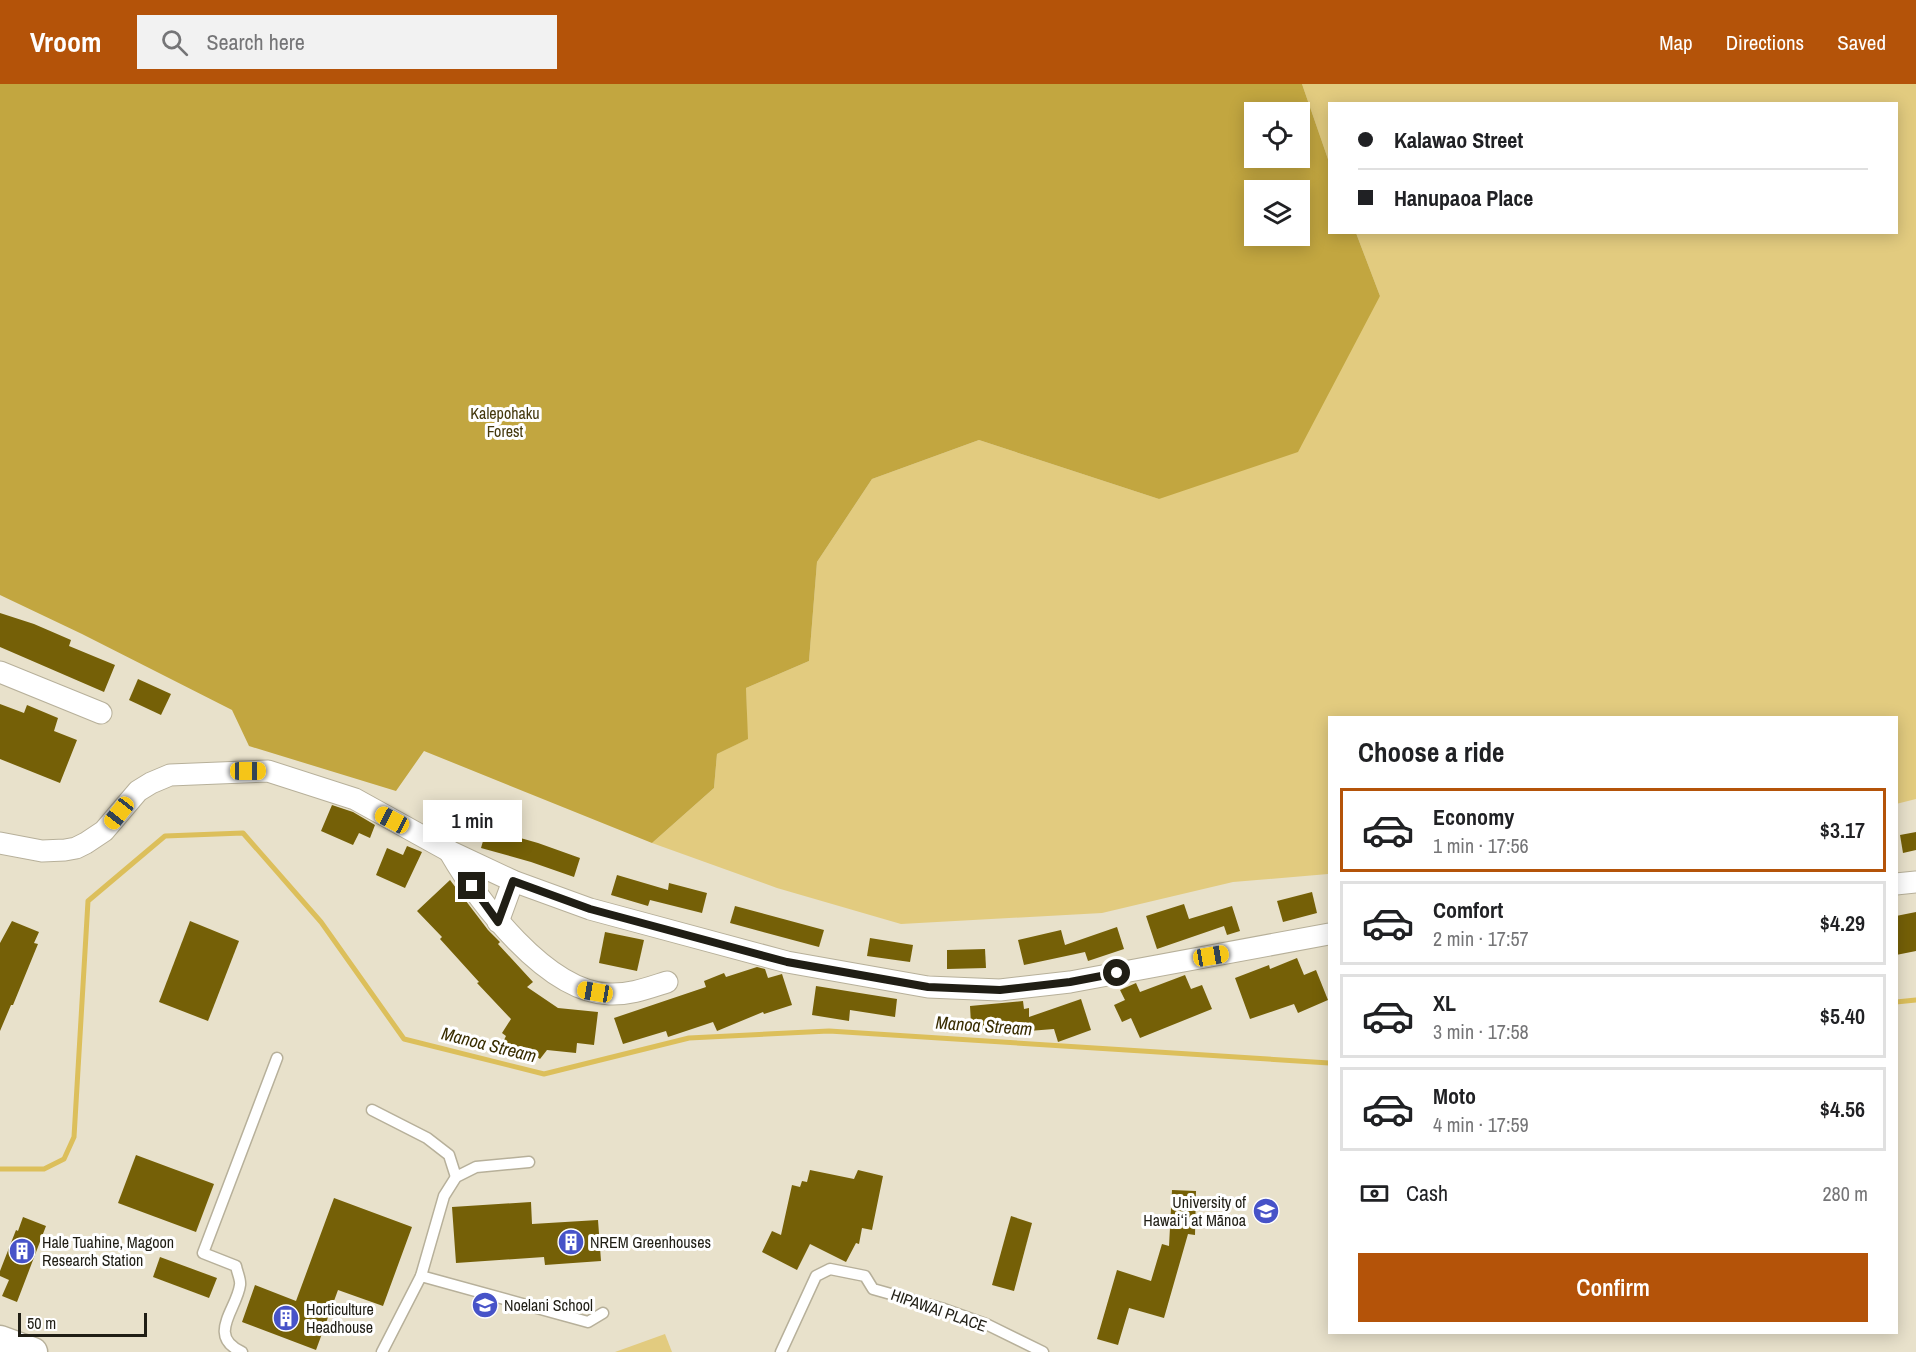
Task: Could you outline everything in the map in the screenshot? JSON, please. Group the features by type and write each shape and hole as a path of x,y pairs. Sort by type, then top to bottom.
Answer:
{"street":[{"path":"0,672 101,713"},
{"path":"0,843 42,851 76,848 104,831 138,791 170,775 268,771 355,799 449,850 513,881 590,909 787,962 928,987 1000,990 1070,982 1328,934"},
{"path":"449,850 459,868 498,922 560,978 582,990 608,994 630,993 667,982"},
{"path":"498,922 513,881"},
{"path":"1898,884 1916,882"},
{"path":"0,1340 33,1352"}],"lane":[{"path":"242,1352 228,1341 224,1327 241,1284 236,1266 203,1253 277,1058"},
{"path":"372,1110 428,1138 449,1155 456,1177"},
{"path":"382,1352 421,1276 444,1196 456,1177 476,1167 529,1162"},
{"name":"HIPAWAI PLACE","path":"781,1352 816,1276 830,1269 865,1276 873,1289 944,1309 986,1324 1043,1352"},
{"path":"421,1276 588,1322 603,1313"}],"shaded area":[{"path":"1302,84 1916,84 1916,799 1898,804 1898,716 1328,716 1328,874 1233,882 1102,913 901,924 777,888 652,843 714,788 717,754 747,739 746,688 809,661 817,562 872,479 979,440 1159,499 1380,296 1356,234 1898,234 1898,102 1328,102 1328,159"},
{"path":"665,1334 672,1352 615,1352"}],"green space":[{"name":"Kalepohaku Forest","path":"0,84 1302,84 1308,102 1244,102 1244,168 1310,168 1310,107 1328,159 1328,234 1356,234 1380,296 1298,452 1159,499 979,440 872,479 817,562 809,661 746,688 748,739 717,754 714,788 652,843 424,751 396,791 249,746 232,710 0,595"}],"building":[{"path":"0,613 34,624 71,640 69,646 115,665 104,692 0,647"},
{"path":"138,679 171,694 161,715 129,700"},
{"path":"0,704 24,713 27,705 58,718 54,731 77,740 60,783 0,759"},
{"path":"332,805 353,812 375,825 370,838 359,833 353,845 321,831"},
{"path":"485,828 580,858 574,877 481,848"},
{"path":"1916,832 1916,850 1903,853 1900,835"},
{"path":"407,846 422,852 405,888 376,875 387,848 403,855"},
{"path":"617,875 668,890 669,883 707,893 702,913 650,900 648,906 611,895"},
{"path":"450,880 488,930 500,942 498,944 533,982 527,987 558,1008 598,1012 594,1045 577,1043 576,1053 547,1050 540,1059 527,1050 523,1056 503,1042 506,1036 502,1033 511,1019 477,983 479,982 440,939 442,937 417,911"},
{"path":"1312,892 1317,913 1283,922 1277,901"},
{"path":"1184,904 1189,919 1232,906 1240,931 1227,935 1224,926 1157,949 1146,916"},
{"path":"735,906 824,930 819,947 730,923"},
{"path":"1916,912 1916,951 1898,955 1898,916"},
{"path":"12,921 39,932 34,943 38,944 0,1031 0,943"},
{"path":"190,921 239,941 208,1021 159,1002"},
{"path":"1117,927 1124,949 1088,961 1085,952 1024,965 1018,940 1061,930 1065,945"},
{"path":"605,932 644,940 637,971 599,963"},
{"path":"870,938 913,945 910,962 867,956"},
{"path":"985,949 986,968 947,969 947,950"},
{"path":"1297,958 1304,975 1316,970 1328,1000 1298,1013 1294,1004 1250,1019 1235,978 1269,965 1270,969"},
{"path":"757,967 765,969 768,978 782,974 792,1005 764,1014 763,1012 717,1031 713,1022 668,1037 666,1031 623,1044 614,1018 706,987 704,981 724,973 726,977"},
{"path":"1185,975 1191,989 1202,985 1212,1009 1140,1038 1131,1018 1122,1022 1114,1005 1125,1000 1120,990 1136,983 1140,992"},
{"path":"816,986 897,999 895,1017 850,1010 849,1021 812,1015"},
{"path":"1081,999 1091,1030 1058,1042 1054,1029 992,1034 991,1028 981,1029 981,1023 971,1024 970,1006 1023,1001 1024,1009 1029,1008 1029,1017"},
{"path":"136,1155 214,1184 196,1232 118,1203"},
{"path":"810,1170 854,1179 858,1170 883,1176 872,1230 862,1228 859,1244 856,1243 846,1262 810,1244 797,1270 762,1252 772,1231 781,1235 792,1185 800,1187 802,1181 807,1182"},
{"path":"1172,1190 1196,1191 1195,1235 1188,1234 1164,1318 1129,1308 1118,1345 1097,1339 1117,1270 1151,1281 1162,1244 1169,1246"},
{"path":"334,1198 412,1227 383,1306 338,1290 316,1350 242,1322 255,1285 296,1301"},
{"path":"531,1202 532,1224 598,1220 601,1261 545,1265 544,1257 456,1263 452,1207"},
{"path":"1011,1216 1032,1223 1014,1291 992,1285"},
{"name":"Hale Tuahine, Magoon Research Station","path":"23,1217 46,1226 17,1302 2,1296 9,1280 0,1276 0,1271"},
{"path":"160,1257 217,1278 209,1298 153,1277"}],"waterway":[{"name":"Manoa Stream","path":"0,1169 44,1169 64,1159 74,1137 88,901 165,836 243,833 321,922 404,1039 544,1074 689,1038 829,1031 1328,1063"},
{"name":"Manoa Stream","path":"1898,1002 1916,1000"}],"place":[{"name":"University of Hawaiʻi at Mānoa","path":"1266,1211"},
{"name":"NREM Greenhouses","path":"571,1242"},
{"name":"Hale Tuahine, Magoon Research Station","path":"22,1251"},
{"name":"Noelani School","path":"485,1305"},
{"name":"Horticulture Headhouse","path":"286,1318"}],"route":[{"path":"472,886 498,922 513,881 590,909 787,962 928,987 1000,990 1070,982 1117,973"}]}
